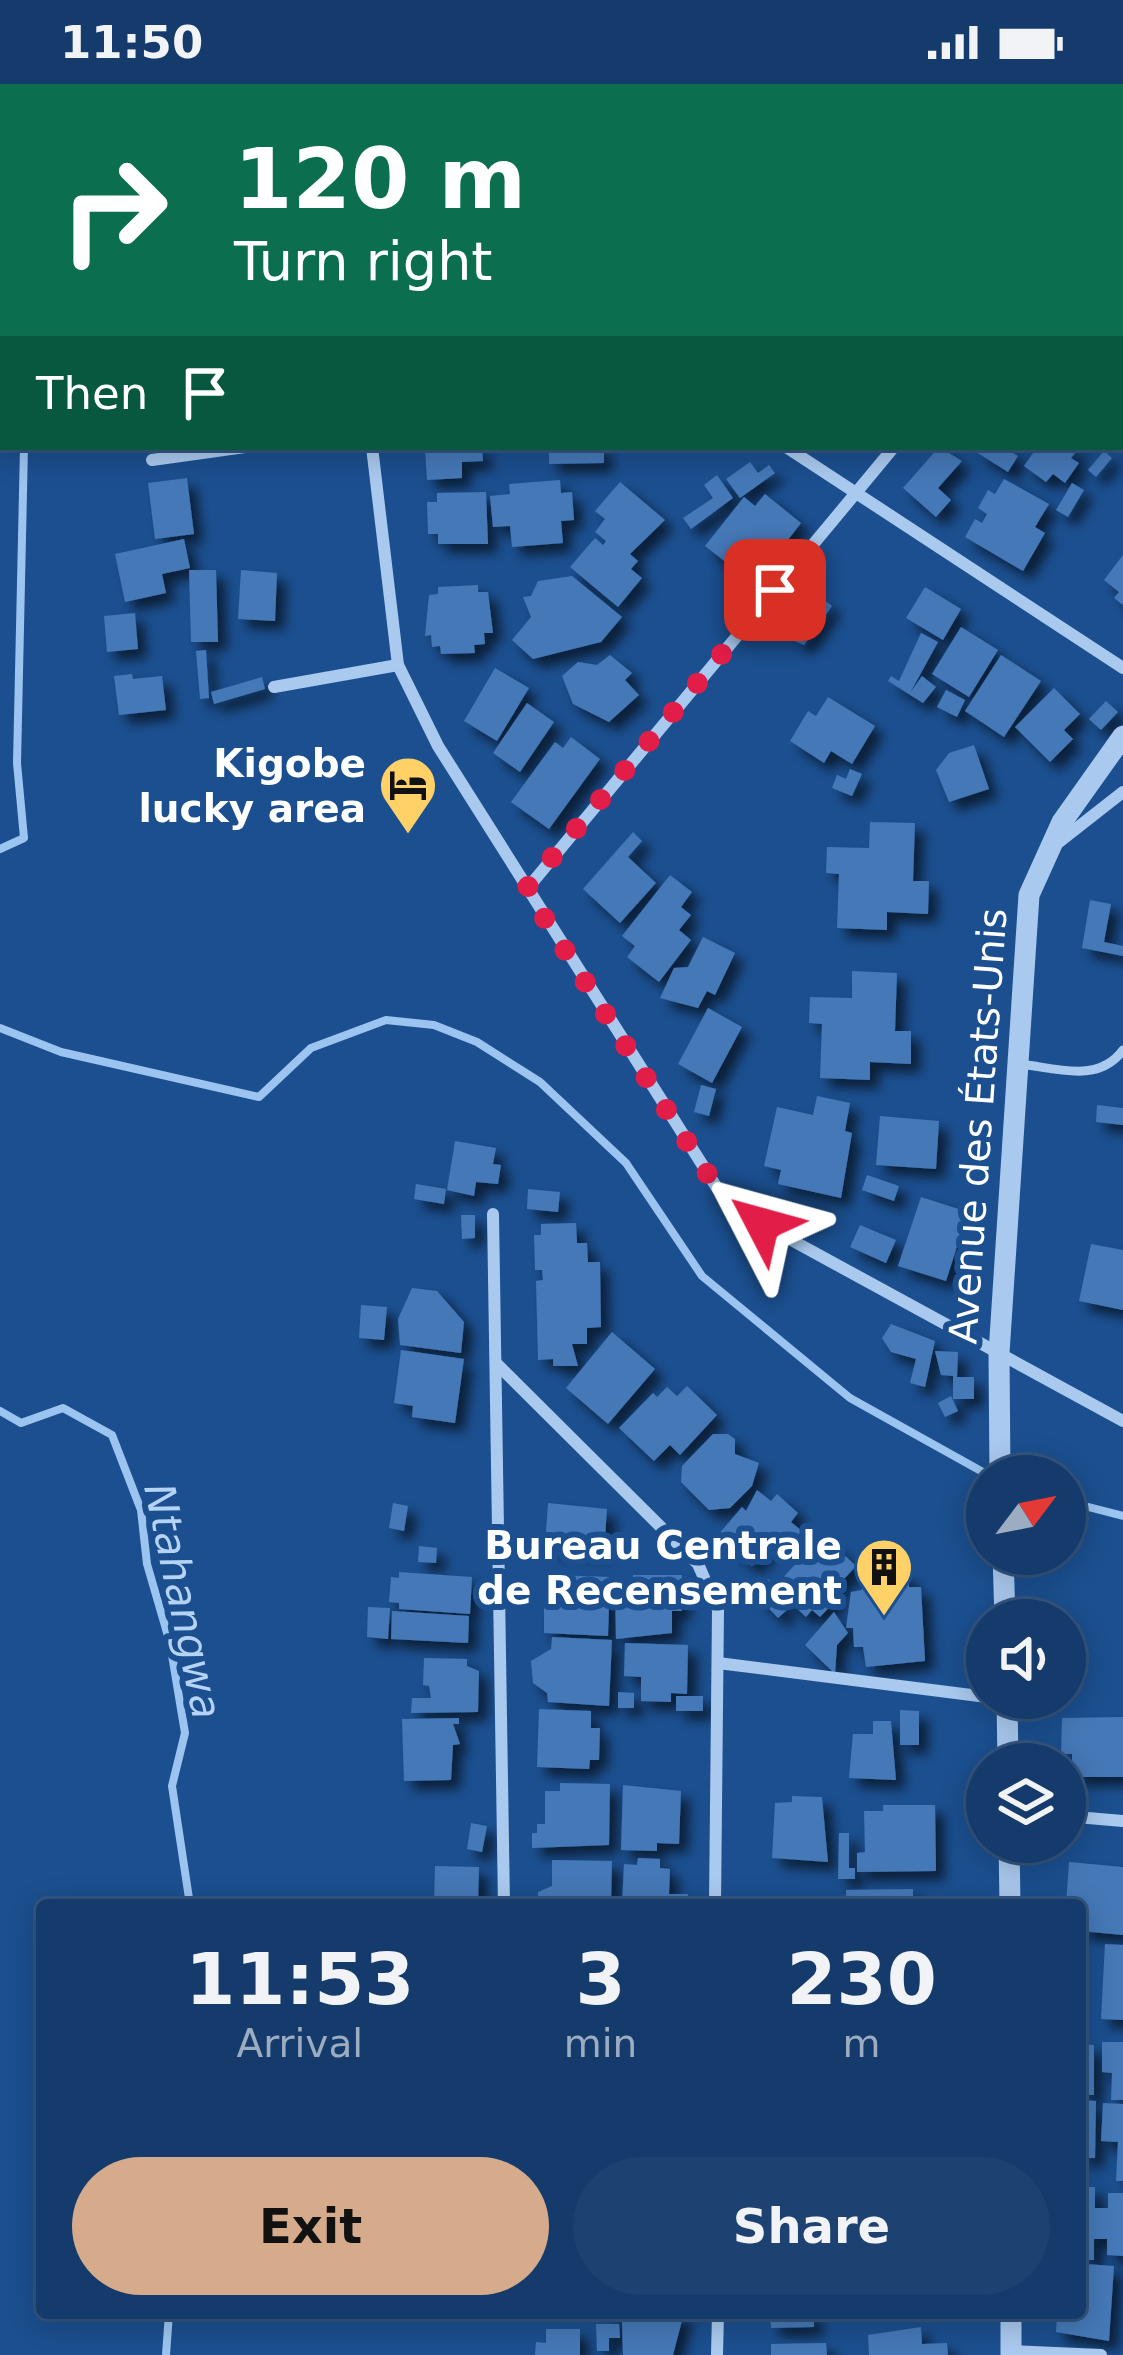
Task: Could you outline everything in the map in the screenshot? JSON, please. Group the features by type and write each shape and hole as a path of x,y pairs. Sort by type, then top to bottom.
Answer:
{"street":[{"path":"152,460 224,450"},
{"path":"372,450 398,665 438,746 717,1189 737,1208 1123,1421"},
{"path":"790,450 1123,668"},
{"path":"526,889 891,450"},
{"path":"274,687 398,665"},
{"name":"Avenue des États-Unis","path":"999,1455 999,1353 1029,896 1044,854 1123,736"},
{"path":"1044,854 1123,792"},
{"path":"493,1214 504,1899"},
{"path":"498,1365 698,1564 718,1610 715,1899"},
{"path":"718,1663 966,1694"},
{"path":"1086,1818 1123,1821"},
{"path":"1009,1863 1010,1899"},
{"path":"717,2355 718,2319"},
{"path":"1011,2319 1011,2353 1101,2355"}],"lane":[{"path":"1015,1063 1094,1072 1114,1063 1123,1050"}],"building":[{"path":"425,450 482,450 483,461 462,462 462,478 427,480"},
{"path":"549,450 604,450 604,463 549,464"},
{"path":"936,450 962,461 938,488 951,500 936,517 903,488"},
{"path":"1008,450 1018,456 1008,472 976,452"},
{"path":"1029,450 1078,450 1071,458 1079,463 1065,483 1053,474 1046,482 1024,466 1033,453"},
{"path":"1104,451 1112,458 1096,477 1088,470"},
{"path":"750,462 758,473 769,465 775,473 740,498 726,479"},
{"path":"717,475 733,498 691,529 683,518 713,498 704,485"},
{"path":"187,478 194,534 155,539 148,483"},
{"path":"1004,479 1049,504 1035,527 1045,533 1023,571 965,537 975,519 982,523 987,514 978,508 988,490 995,494"},
{"path":"560,480 561,493 572,492 574,520 561,521 563,543 512,547 510,526 493,527 490,496 510,494 509,484"},
{"path":"620,482 665,520 630,554 638,561 631,569 642,578 618,607 570,567 595,538 603,545 606,541 595,532 605,519 595,511"},
{"path":"1072,483 1084,490 1068,517 1056,510"},
{"path":"486,492 488,544 438,544 438,534 428,534 427,502 437,502 437,493"},
{"path":"765,494 801,523 784,545 789,550 759,588 705,546 744,497 755,506"},
{"path":"184,539 190,568 162,574 166,593 125,602 115,554"},
{"path":"1123,555 1123,605 1114,598 1119,592 1104,580"},
{"path":"189,570 216,570 218,642 191,642"},
{"path":"241,570 277,573 275,621 238,619"},
{"path":"572,576 622,617 601,642 533,659 512,640 531,617 523,597 531,596 538,581"},
{"path":"478,585 478,592 488,592 493,633 484,633 485,644 474,645 475,653 441,654 440,646 432,647 431,635 425,636 429,595 438,594 438,587"},
{"path":"925,587 961,609 943,640 906,618"},
{"path":"823,599 832,606 804,645 792,640"},
{"path":"135,613 138,649 107,652 104,616"},
{"path":"961,627 998,650 969,697 932,674"},
{"path":"921,633 938,642 910,693 922,676 936,687 923,703 888,681 891,676 899,681"},
{"path":"206,650 209,698 200,699 196,651"},
{"path":"610,655 632,673 625,680 639,695 609,722 573,704 562,676 578,662 597,665"},
{"path":"1001,655 1041,681 1004,737 965,711"},
{"path":"495,668 529,688 497,741 464,721"},
{"path":"132,674 133,679 162,676 166,710 119,715 114,676"},
{"path":"262,677 265,689 214,704 211,692"},
{"path":"1054,688 1080,714 1064,730 1073,739 1050,762 1015,727"},
{"path":"946,690 965,700 957,717 937,707"},
{"path":"828,697 875,726 852,764 831,751 824,763 790,741 808,711 816,716"},
{"path":"1106,701 1118,712 1101,730 1089,719"},
{"path":"527,703 554,722 520,772 493,753"},
{"path":"571,737 600,759 549,829 511,802 555,742 563,748"},
{"path":"974,745 989,789 949,802 936,770 949,753"},
{"path":"850,769 862,774 852,796 832,788 837,775 846,779"},
{"path":"870,822 915,823 913,881 929,881 928,914 887,912 887,930 837,928 839,874 826,873 827,847 869,848"},
{"path":"633,832 642,841 628,857 656,883 620,923 583,889"},
{"path":"670,875 692,892 681,907 691,915 679,930 691,940 659,982 627,957 635,946 622,936"},
{"path":"1090,900 1111,904 1104,942 1123,946 1123,956 1082,948"},
{"path":"703,937 735,953 715,995 707,991 698,1008 660,998 674,968 688,967"},
{"path":"852,971 897,973 895,1031 911,1031 911,1064 870,1062 870,1080 820,1078 822,1024 809,1023 810,997 852,998"},
{"path":"708,1008 742,1027 712,1083 678,1064"},
{"path":"701,1085 716,1089 709,1116 694,1112"},
{"path":"817,1096 850,1103 845,1131 852,1133 841,1198 778,1184 781,1170 764,1166 777,1107 813,1115"},
{"path":"1097,1105 1123,1108 1123,1125 1096,1122"},
{"path":"880,1116 939,1121 936,1169 876,1165"},
{"path":"455,1141 496,1148 493,1164 501,1165 498,1184 476,1182 474,1196 447,1190"},
{"path":"867,1175 899,1186 894,1201 862,1190"},
{"path":"416,1184 446,1189 444,1204 414,1199"},
{"path":"528,1189 560,1192 558,1212 527,1209"},
{"path":"921,1197 968,1212 946,1281 898,1266"},
{"path":"461,1215 475,1215 475,1238 462,1239"},
{"path":"576,1223 577,1243 587,1243 588,1262 600,1262 601,1327 587,1328 587,1344 572,1344 578,1366 553,1366 553,1359 538,1360 536,1281 543,1280 542,1270 535,1270 534,1235 541,1235 541,1224"},
{"path":"860,1225 896,1240 886,1263 850,1247"},
{"path":"1091,1244 1123,1250 1123,1310 1079,1301"},
{"path":"412,1288 437,1291 464,1322 461,1353 400,1345 398,1319"},
{"path":"361,1305 387,1307 384,1340 359,1338"},
{"path":"891,1324 935,1341 925,1387 910,1383 916,1359 891,1352 882,1338"},
{"path":"612,1332 655,1369 608,1424 566,1388"},
{"path":"401,1350 464,1359 455,1423 412,1417 413,1406 394,1403"},
{"path":"935,1351 958,1352 957,1377 974,1377 974,1399 953,1399 953,1376 941,1375"},
{"path":"687,1386 717,1415 680,1455 670,1445 654,1461 619,1428 653,1393 657,1397 667,1387 677,1396"},
{"path":"951,1396 958,1411 945,1417 938,1403"},
{"path":"713,1434 728,1434 735,1439 735,1454 759,1463 752,1486 730,1508 709,1510 681,1482 682,1466"},
{"path":"757,1490 771,1501 777,1494 798,1513 791,1522 802,1531 789,1546 778,1537 752,1566 718,1535 742,1507 746,1511"},
{"path":"393,1503 408,1506 404,1531 389,1528"},
{"path":"548,1503 607,1509 604,1552 545,1547"},
{"path":"823,1535 856,1566 834,1590 840,1596 820,1617 812,1610 806,1617 774,1587"},
{"path":"419,1546 437,1548 436,1563 418,1562"},
{"path":"399,1572 472,1577 470,1614 399,1609 399,1603 389,1602 391,1577 399,1578"},
{"name":"Bureau Centrale de Recensement","path":"909,1573 909,1587 921,1587 925,1661 866,1667 863,1647 854,1647 853,1628 846,1628 851,1592 862,1590 861,1575"},
{"path":"554,1575 610,1577 608,1636 544,1633 544,1604 549,1604"},
{"path":"633,1575 682,1575 682,1611 672,1611 672,1633 616,1639 615,1585 633,1585"},
{"path":"768,1579 775,1586 770,1590 788,1609 778,1618 754,1593"},
{"path":"368,1607 390,1608 388,1639 367,1637"},
{"path":"392,1611 469,1616 468,1643 391,1639"},
{"path":"834,1612 848,1633 837,1645 835,1674 805,1645"},
{"path":"552,1637 612,1640 609,1706 548,1702 547,1693 533,1683 531,1661 551,1649"},
{"path":"625,1643 688,1645 687,1694 671,1693 671,1702 641,1701 641,1677 624,1676"},
{"path":"424,1658 467,1659 467,1666 479,1671 478,1712 411,1713 412,1698 431,1698 429,1686 423,1685"},
{"path":"618,1692 634,1693 634,1708 618,1708"},
{"path":"676,1696 703,1696 703,1711 676,1711"},
{"path":"539,1709 591,1711 591,1728 600,1728 599,1760 590,1760 589,1769 537,1767"},
{"path":"900,1710 919,1711 919,1745 900,1745"},
{"path":"1123,1717 1123,1777 1086,1777 1086,1743 1061,1743 1062,1719"},
{"path":"459,1718 459,1724 453,1724 460,1744 453,1745 451,1780 404,1781 402,1719"},
{"path":"873,1721 891,1721 896,1780 849,1778 853,1734 873,1734"},
{"path":"560,1783 610,1784 609,1845 532,1848 532,1833 537,1833 537,1824 545,1824 545,1791 560,1791"},
{"path":"623,1785 681,1791 679,1844 657,1843 657,1851 621,1850"},
{"path":"792,1796 822,1797 828,1862 772,1858 775,1803 792,1802"},
{"path":"883,1805 935,1805 936,1871 857,1872 857,1853 865,1852 864,1811 883,1811"},
{"path":"471,1823 487,1826 482,1852 467,1849"},
{"path":"839,1833 849,1833 849,1868 855,1868 855,1879 838,1879"},
{"path":"638,1858 660,1859 660,1868 670,1869 669,1894 688,1894 688,1899 622,1899 624,1864 637,1865"},
{"path":"552,1860 612,1861 611,1899 538,1899 538,1892 552,1886"},
{"path":"1069,1863 1123,1867 1123,1935 1086,1932 1086,1899 1066,1899"},
{"path":"435,1866 479,1867 478,1899 434,1899"},
{"path":"913,1889 913,1899 846,1899 846,1890"},
{"path":"1105,1944 1123,1945 1123,2020 1101,2019"},
{"path":"1102,2042 1123,2042 1123,2100 1111,2100 1112,2073 1102,2072"},
{"path":"1086,2044 1094,2045 1094,2095 1086,2095"},
{"path":"1086,2100 1096,2101 1095,2158 1086,2158"},
{"path":"1103,2103 1123,2104 1123,2181 1116,2181 1118,2142 1101,2141"},
{"path":"1086,2187 1095,2187 1095,2208 1108,2208 1108,2193 1123,2193 1123,2256 1107,2255 1107,2239 1094,2239 1094,2260 1086,2260"},
{"path":"1086,2264 1114,2266 1109,2341 1056,2332 1057,2319 1086,2319"},
{"path":"682,2319 673,2355 623,2355 622,2321 608,2321"},
{"path":"770,2319 814,2319 814,2327 771,2328"},
{"path":"596,2324 619,2324 620,2338 609,2338 609,2351 597,2351"},
{"path":"921,2327 922,2344 947,2343 948,2355 869,2355 868,2335"},
{"path":"546,2329 580,2329 580,2355 535,2355 536,2342 546,2343"},
{"path":"826,2343 827,2355 771,2355 771,2344"}],"waterway":[{"name":"Ntahangwa","path":"0,849 24,838 17,763 24,450"},
{"path":"0,1028 61,1052 259,1097 311,1048 386,1020 434,1025 477,1042 540,1082 626,1163 702,1276 850,1398 966,1463"},
{"name":"Ntahangwa","path":"0,1411 21,1423 63,1408 112,1435 141,1510 147,1564 170,1643 185,1733 172,1786 189,1899"},
{"path":"1086,1506 1123,1516"},
{"name":"Ntahangwa","path":"166,2355 169,2319"}],"place":[{"name":"Kigobe lucky area","path":"408,836"},
{"name":"Bureau Centrale de Recensement","path":"884,1618"}],"route":[{"path":"762,1224 717,1189 526,889 775,590"}]}
